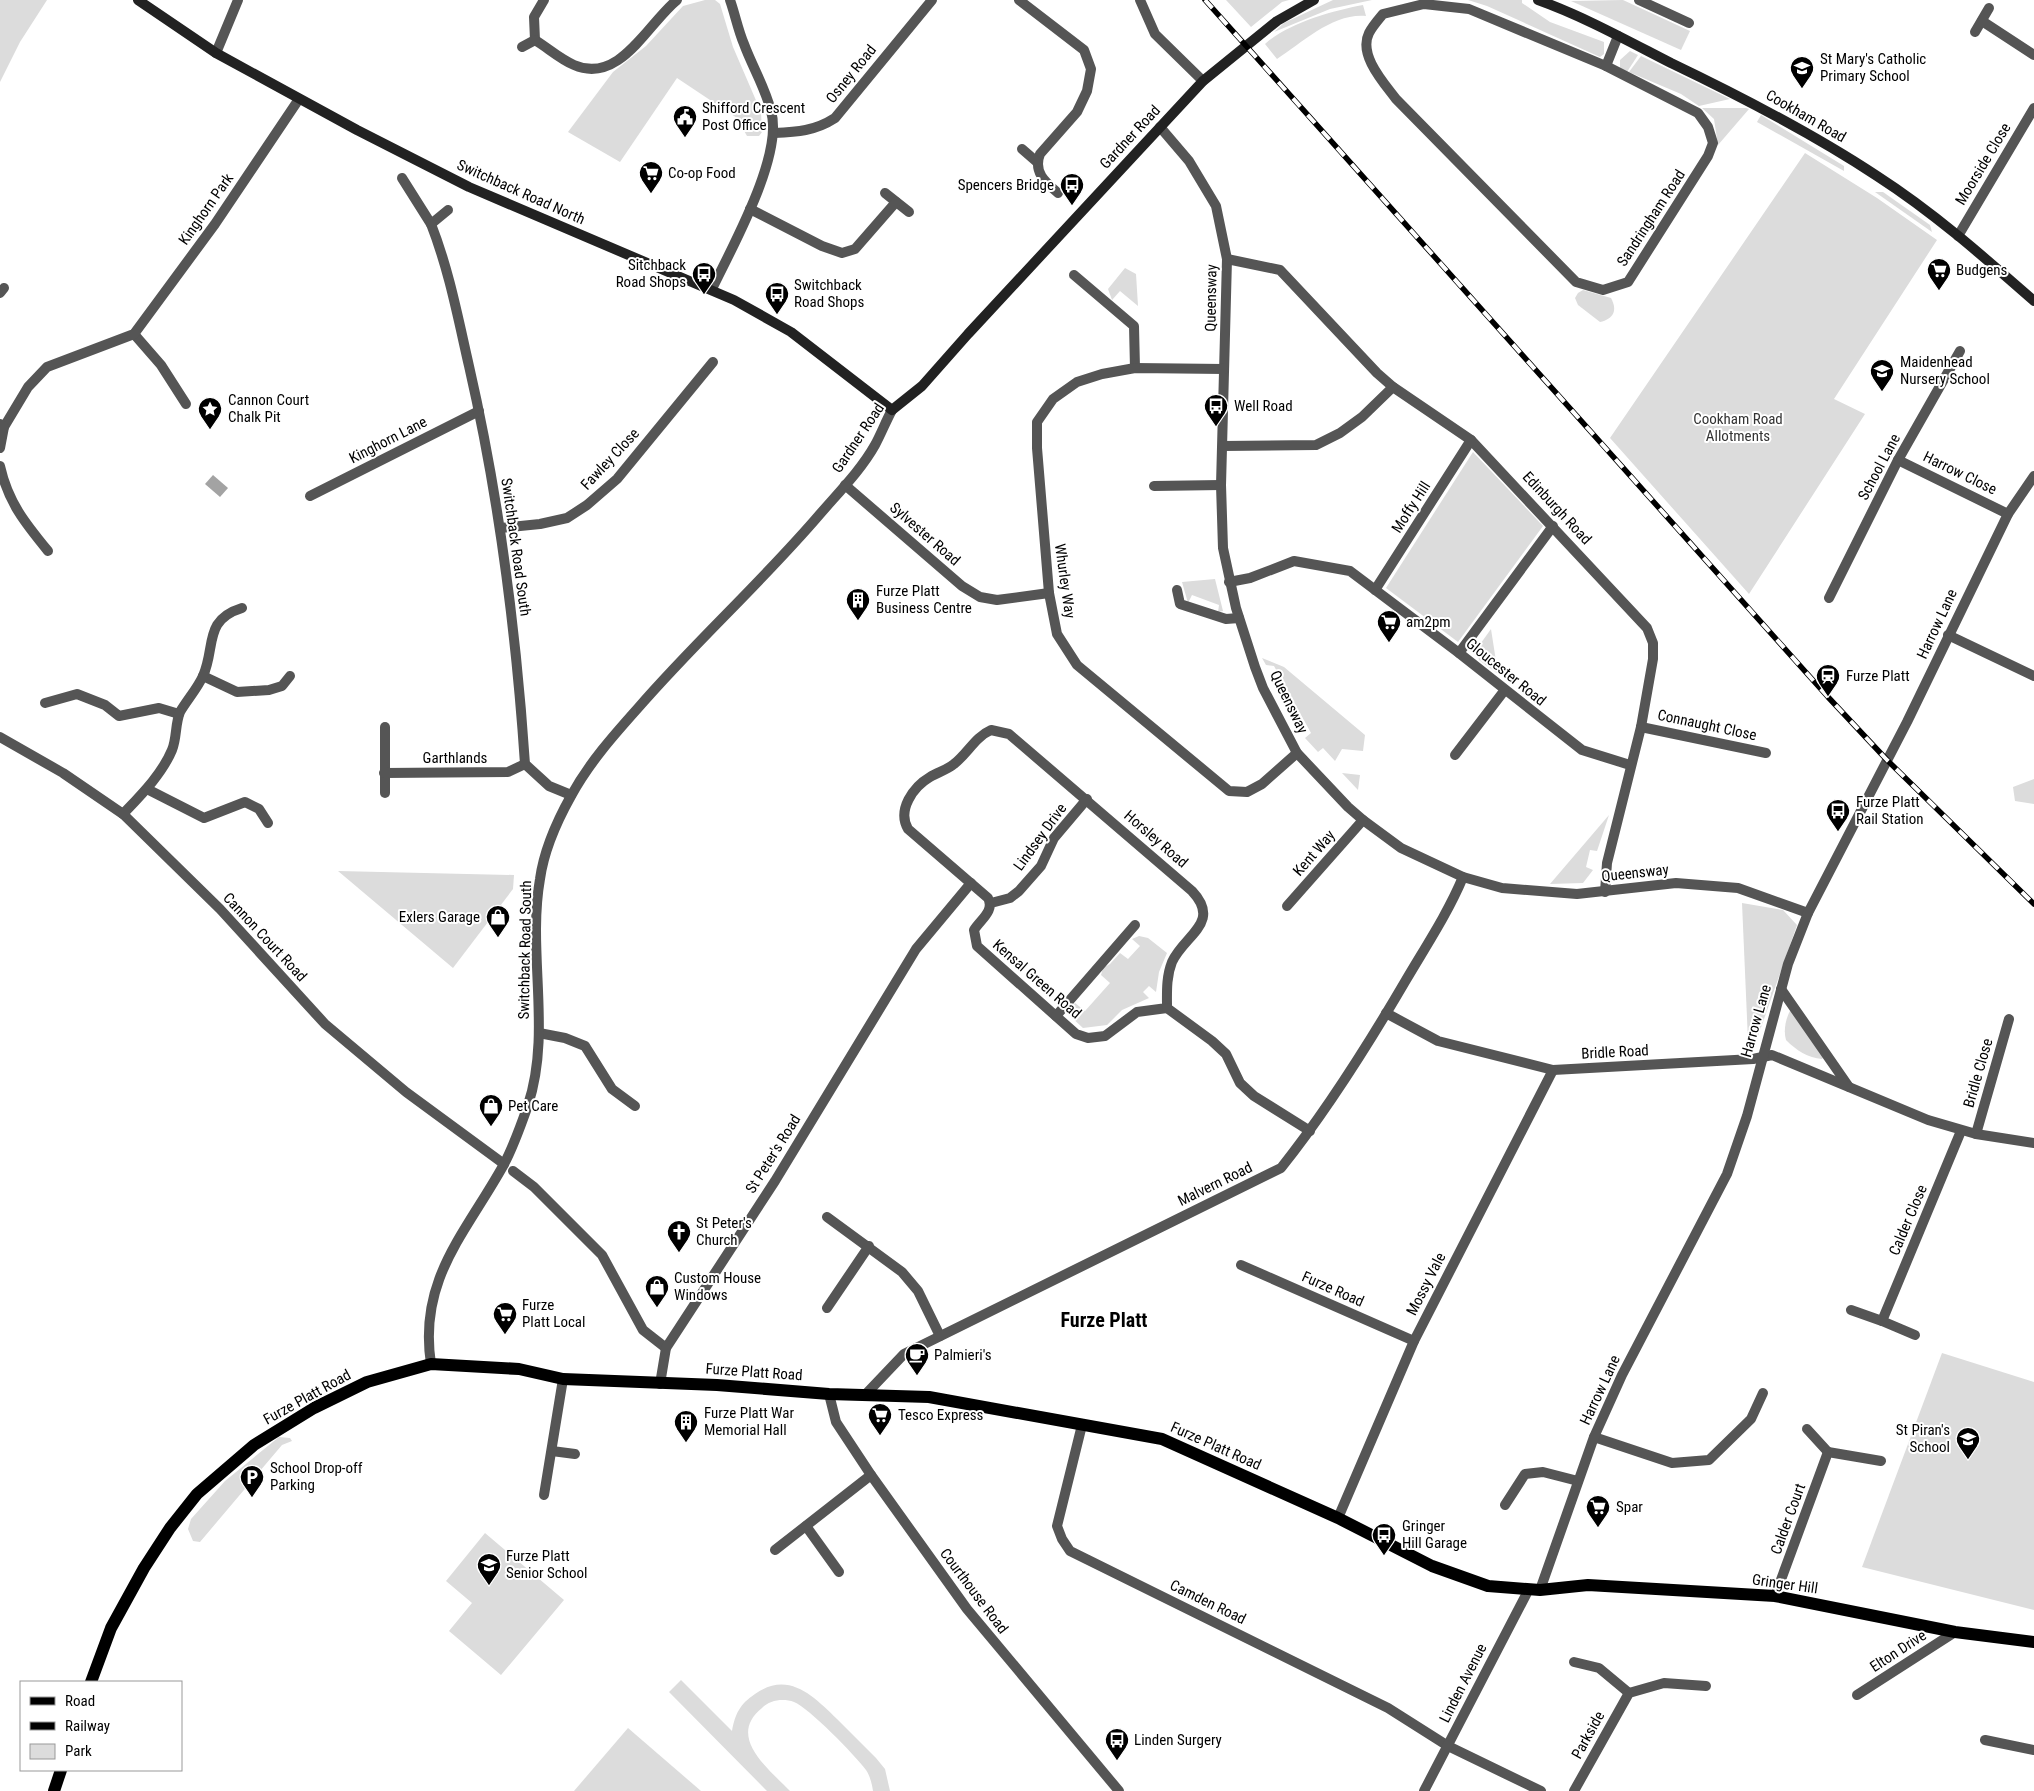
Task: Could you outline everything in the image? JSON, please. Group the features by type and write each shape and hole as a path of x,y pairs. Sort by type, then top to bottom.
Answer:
{"main road":[{"name":"Switchback Road North","path":"138,0 216,53 299,99 469,187 712,289 791,332 892,410"},
{"name":"Gardner Road","path":"892,410 937,370 1160,127 1204,82 1245,45 1277,21 1314,0"},
{"name":"Cookham Road","path":"1542,1 1618,36 1743,98 1826,144 1878,177 1958,236 2034,301"},
{"name":"Furze Platt Road","path":"91,1681 111,1628 144,1568 170,1528 197,1494 254,1445 314,1408 367,1382 431,1364 519,1369 563,1379 717,1385 830,1394 929,1397 1082,1426 1162,1438 1338,1518 1432,1566 1488,1586 1535,1590"},
{"name":"Gringer Hill","path":"1535,1590 1588,1585 1776,1596 1955,1632 2034,1642"},
{"path":"54,1791 61,1771"}],"street":[{"path":"216,53 238,0"},
{"path":"535,40 534,17 544,0"},
{"path":"535,40 574,65 597,70 611,65 624,56 677,0"},
{"path":"712,289 750,209 770,151 774,133 772,112 744,44 730,0"},
{"name":"Osney Road","path":"774,133 800,132 822,127 835,118 932,0"},
{"path":"1018,0 1084,50 1092,69 1087,91 1077,112 1040,154 1037,162 1038,172 1058,193"},
{"path":"1140,0 1155,34 1204,82"},
{"path":"1638,0 1689,23"},
{"name":"Sandringham Road","path":"1424,4 1469,9 1606,66 1698,113 1708,127 1713,143 1708,156 1628,282 1602,290 1576,282 1396,99 1367,57 1368,34 1383,14 1424,4"},
{"path":"1975,32 1989,8"},
{"path":"1982,21 2034,55"},
{"path":"1606,66 1618,36"},
{"path":"522,47 535,40"},
{"name":"Kinghorn Park","path":"134,334 215,224 299,99"},
{"name":"Moorside Close","path":"1958,236 2034,108"},
{"name":"Queensway","path":"1160,127 1189,161 1216,206 1228,260 1221,485 1223,548 1229,582 1239,618 1263,688 1297,753 1348,807 1363,820 1401,848 1464,877 1502,888 1577,894 1676,883 1738,888 1808,913"},
{"path":"1022,149 1037,162"},
{"name":"Switchback Road South","path":"402,178 431,224 445,258 479,411 500,528 518,664 525,764"},
{"path":"885,193 909,212"},
{"path":"750,209 822,246 842,252 855,249 896,202"},
{"path":"431,224 448,210"},
{"name":"Edinburgh Road","path":"1228,260 1280,270 1392,386 1471,440 1647,628 1653,643 1653,659 1641,727 1607,863 1605,892"},
{"path":"1074,275 1134,326 1135,368"},
{"path":"0,448 2,425 28,387 47,367 134,334 161,365 186,404"},
{"name":"School Lane","path":"1829,598 1898,460 1960,351"},
{"name":"Fawley Close","path":"500,528 540,524 567,518 587,506 617,479 713,362"},
{"name":"Whurley Way","path":"1224,369 1135,368 1102,374 1077,382 1053,399 1037,422 1040,502 1049,593 1057,634 1077,665 1229,791 1247,792 1262,784 1297,753"},
{"path":"1223,446 1316,444 1340,433 1362,416 1392,386"},
{"name":"Gardner Road","path":"571,795 597,754 672,668 776,565 845,485 874,446 892,410"},
{"name":"Kinghorn Lane","path":"310,496 479,411"},
{"name":"Moffy Hill","path":"1375,590 1471,440"},
{"name":"Harrow Close","path":"1898,460 2008,514"},
{"path":"0,466 14,507 48,551"},
{"name":"Harrow Lane","path":"1535,1590 1594,1437 1622,1375 1727,1174 1747,1116 1788,964 1808,913 1907,722 2008,514 2034,476"},
{"name":"Sylvester Road","path":"845,485 962,586 980,597 997,600 1049,593"},
{"path":"1154,486 1221,485"},
{"path":"1459,653 1553,526"},
{"name":"Gloucester Road","path":"1229,582 1250,578 1294,561 1350,571 1459,653 1504,691 1582,750 1630,765"},
{"path":"1177,590 1180,604 1226,619 1239,618"},
{"path":"123,814 147,789 172,750 180,714 203,676 213,633 218,622 227,612 242,608"},
{"path":"1948,635 2034,676"},
{"path":"203,676 237,692 269,690 282,686 290,676"},
{"path":"1455,755 1504,691"},
{"path":"45,703 77,694 105,705 119,716 159,708 180,714"},
{"name":"Connaught Close","path":"1641,727 1766,752"},
{"path":"385,728 385,793"},
{"name":"Horsley Road","path":"971,883 908,829 903,817 910,798 928,778 954,765 984,733 997,729 1009,734 1086,799 1192,891 1202,903 1203,921 1172,964 1167,980 1167,1008"},
{"name":"Cannon Court Road","path":"0,737 62,773 123,814 220,909 325,1024 406,1092 504,1164"},
{"path":"525,764 549,786 571,795"},
{"name":"Garthlands","path":"384,773 508,772 525,764"},
{"path":"147,789 204,818 246,802 259,809 268,823"},
{"name":"Switchback Road South","path":"431,1364 427,1341 431,1304 448,1255 504,1164 528,1102 538,1057 537,927 540,878 547,850 571,795"},
{"name":"Lindsey Drive","path":"991,903 1010,898 1019,891 1041,866 1054,838 1086,799"},
{"name":"Kent Way","path":"1287,906 1363,820"},
{"name":"Malvern Road","path":"865,1395 904,1354 1281,1168 1310,1131 1386,1014 1454,899 1464,877"},
{"path":"971,883 991,903"},
{"name":"St Peter's Road","path":"660,1384 666,1348 775,1181 928,932 971,883"},
{"name":"Kensal Green Road","path":"991,903 989,910 974,930 974,942 1076,1034 1088,1038 1105,1036 1137,1012 1167,1008"},
{"path":"1056,1016 1134,925"},
{"path":"1781,989 1850,1087"},
{"path":"1167,1008 1212,1041 1226,1054 1240,1084 1254,1096 1310,1131"},
{"name":"Bridle Road","path":"1386,1014 1438,1041 1553,1070 1753,1059 1772,1055 1928,1120 1961,1131 2034,1144"},
{"name":"Bridle Close","path":"1976,1134 2009,1019"},
{"path":"539,1033 565,1038 586,1046 612,1090 635,1106"},
{"name":"Mossy Vale","path":"1338,1518 1414,1340 1553,1070"},
{"name":"Calder Close","path":"1882,1321 1961,1131"},
{"path":"513,1171 534,1187 602,1255 643,1330 666,1348"},
{"path":"827,1217 902,1272 918,1291 940,1336"},
{"path":"827,1308 869,1246"},
{"name":"Furze Road","path":"1241,1265 1414,1340"},
{"path":"1851,1310 1915,1335"},
{"path":"544,1495 563,1379"},
{"path":"1594,1437 1672,1463 1709,1460 1751,1419 1763,1393"},
{"name":"Courthouse Road","path":"830,1394 836,1422 871,1475 967,1609 1119,1791"},
{"name":"Camden Road","path":"1082,1426 1056,1526 1062,1540 1070,1551 1388,1708 1448,1746 1541,1791"},
{"path":"1807,1429 1828,1452 1882,1461"},
{"path":"552,1451 576,1454"},
{"name":"Calder Court","path":"1776,1596 1828,1452"},
{"path":"1505,1505 1525,1474 1543,1472 1578,1480"},
{"path":"775,1550 871,1475"},
{"path":"806,1526 839,1572"},
{"name":"Linden Avenue","path":"1424,1791 1535,1590"},
{"name":"Elton Drive","path":"1857,1695 1955,1632"},
{"path":"1574,1662 1599,1668 1629,1693 1664,1682 1706,1686"},
{"name":"Parkside","path":"1574,1791 1629,1693"},
{"path":"1984,1740 1999,1737 2034,1750"}],"green space":[{"path":"0,0 47,0 20,42 0,82"},
{"path":"705,0 715,0 720,4 733,47 761,112 762,132 759,136 747,136 737,118 677,78 620,162 568,132 613,72 646,46 683,6"},
{"path":"1226,0 1289,0 1282,2 1251,27"},
{"path":"1333,0 1372,0 1330,9 1274,32 1284,23"},
{"path":"1468,0 1522,0 1522,3 1550,22 1604,42 1604,54 1600,57 1487,6"},
{"path":"1623,0 1690,31 1681,50 1571,1"},
{"path":"1363,5 1366,16 1354,16 1330,24 1277,59 1265,44 1298,24 1324,14"},
{"path":"1630,51 1638,55 1627,72 1620,68 1620,60"},
{"path":"1641,56 1730,99 1699,106 1681,94 1629,72"},
{"path":"1702,108 1749,109 1718,145 1714,119"},
{"path":"1761,115 1844,166 1844,171 1757,122"},
{"name":"Cookham Road Allotments","path":"1805,153 1877,198 1937,240 1834,399 1865,414 1749,594 1610,438"},
{"path":"1875,192 1883,192 1930,225 1932,232"},
{"path":"1125,268 1136,274 1138,306 1120,291 1112,300 1108,289"},
{"path":"1583,290 1611,298 1614,311 1611,317 1600,322 1578,305 1575,298"},
{"path":"1473,452 1543,526 1458,642 1386,588"},
{"path":"1215,579 1223,611 1218,612 1219,605 1192,595 1188,603 1182,582"},
{"path":"1491,629 1498,674 1479,660 1476,650"},
{"path":"1262,658 1284,667 1365,735 1363,751 1342,749 1335,761 1323,748 1318,752 1305,738 1311,733 1274,666 1266,665"},
{"path":"1342,773 1360,775 1358,790"},
{"path":"2034,779 2034,804 2015,801 2013,787"},
{"path":"1609,815 1597,851 1590,850 1586,867 1593,870 1583,883 1550,884"},
{"path":"338,871 514,875 513,889 453,968"},
{"path":"1742,903 1783,910 1797,925 1757,1039 1748,1041"},
{"path":"1139,936 1148,938 1167,953 1159,972 1156,992 1149,986 1143,992 1149,998 1122,1010 1107,1025 1083,1028 1069,1015 1068,1011 1075,1003 1085,1011 1110,983 1101,975 1103,968 1110,964 1120,953 1128,959 1140,946 1132,939"},
{"path":"1792,1008 1825,1055 1822,1059 1802,1053 1786,1040 1786,1023"},
{"name":"St Piran's School","path":"1942,1353 2034,1382 2034,1610 1862,1567"},
{"path":"279,1437 290,1438 292,1441 282,1445 200,1542 193,1541 188,1529 191,1519 225,1481"},
{"path":"485,1533 564,1600 501,1675 449,1631 472,1603 446,1581"},
{"path":"681,1680 732,1731 739,1710 755,1694 767,1687 779,1685 800,1689 819,1702 876,1758 885,1769 890,1791 873,1791 871,1780 866,1770 832,1733 801,1706 794,1702 781,1700 769,1703 762,1708 752,1719 748,1730 750,1741 762,1763 790,1791 767,1791 669,1692"},
{"path":"628,1728 701,1791 574,1791"}],"shaded area":[{"path":"213,475 228,488 220,497 205,484"}],"railway":[{"path":"1205,0 1828,697 1887,760 2034,904"}],"place":[{"name":"St Mary's Catholic Primary School","path":"1802,89"},
{"name":"Shifford Crescent Post Office","path":"685,138"},
{"name":"Co-op Food","path":"651,194"},
{"name":"Spencers Bridge","path":"1072,206"},
{"name":"Budgens","path":"1939,291"},
{"name":"Sitchback Road Shops","path":"704,295"},
{"name":"Switchback Road Shops","path":"777,315"},
{"name":"Maidenhead Nursery School","path":"1882,392"},
{"name":"Well Road","path":"1216,427"},
{"name":"Cannon Court Chalk Pit","path":"210,430"},
{"name":"Furze Platt Business Centre","path":"858,621"},
{"name":"am2pm","path":"1389,643"},
{"name":"Furze Platt","path":"1828,697"},
{"name":"Furze Platt Rail Station","path":"1838,832"},
{"name":"Exlers Garage","path":"498,938"},
{"name":"Pet Care","path":"491,1127"},
{"name":"St Peter's Church","path":"679,1253"},
{"name":"Custom House Windows","path":"657,1308"},
{"name":"Furze Platt Local","path":"505,1335"},
{"name":"Palmieri's","path":"917,1376"},
{"name":"Tesco Express","path":"880,1436"},
{"name":"Furze Platt War Memorial Hall","path":"686,1443"},
{"name":"St Piran's School","path":"1968,1460"},
{"name":"School Drop-off Parking","path":"252,1498"},
{"name":"Spar","path":"1598,1528"},
{"name":"Gringer Hill Garage","path":"1384,1556"},
{"name":"Furze Platt Senior School","path":"489,1586"},
{"name":"Linden Surgery","path":"1117,1761"}],"district":[{"name":"Furze Platt","path":"1104,1320"}]}
